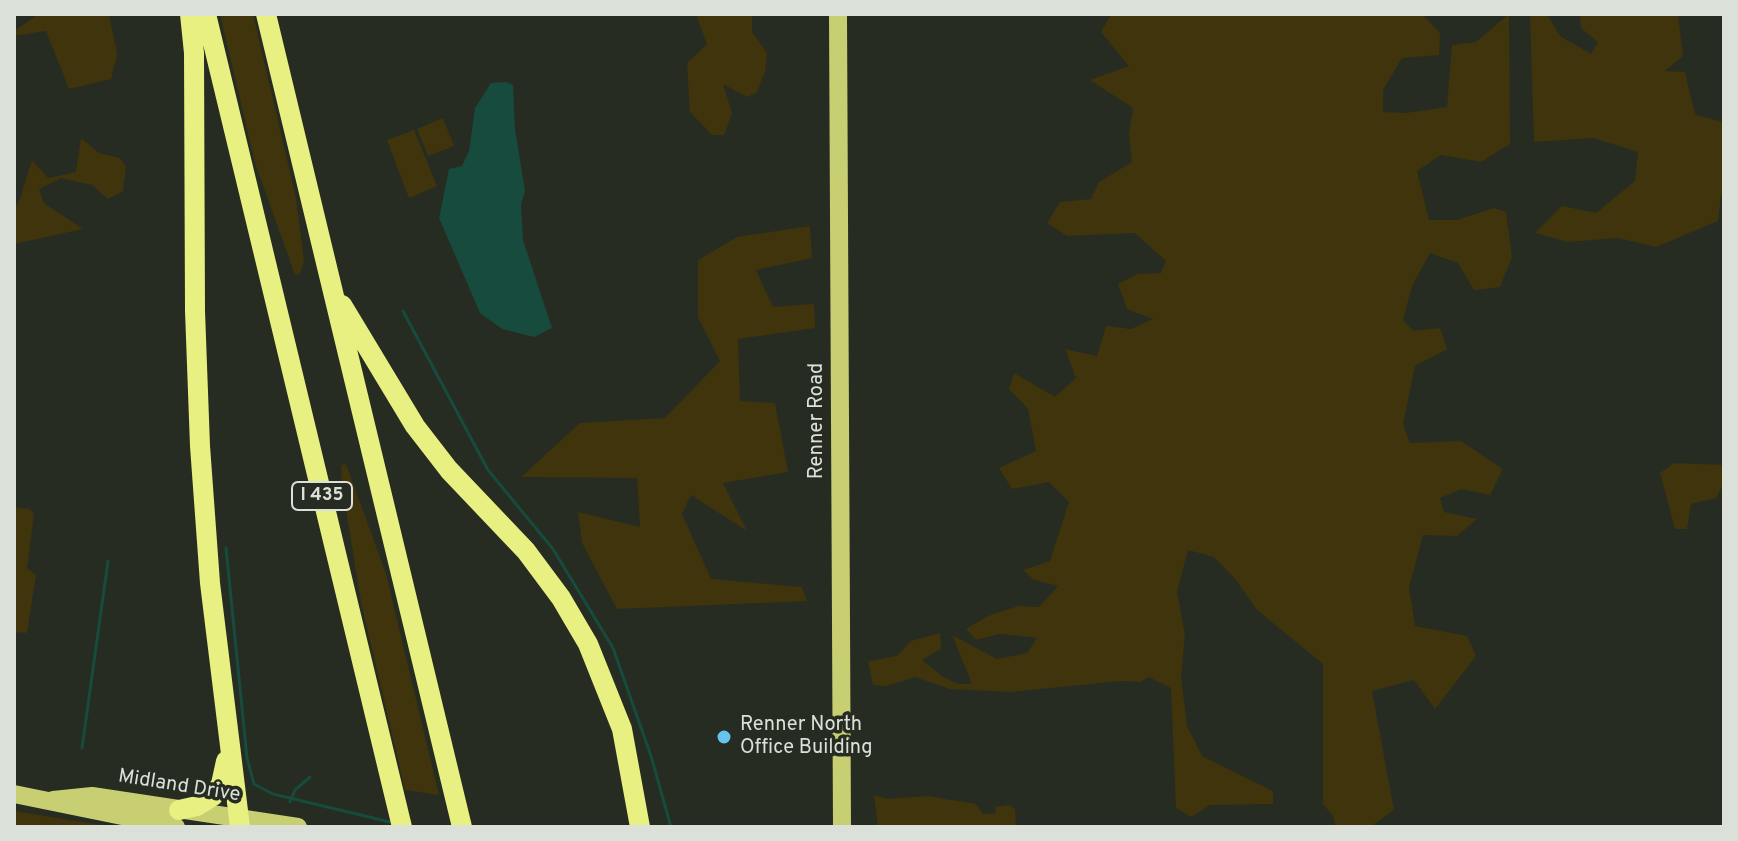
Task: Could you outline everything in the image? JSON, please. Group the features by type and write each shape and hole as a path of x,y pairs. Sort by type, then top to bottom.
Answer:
{"highway":[{"path":"190,14 194,53 195,325 200,446 228,749 239,823"},
{"name":"I 435","path":"206,14 402,827"},
{"name":"I 435","path":"266,14 462,827"},
{"path":"331,287 415,426 449,470 526,551 561,598 588,644 622,729 640,827"},
{"path":"178,818 218,790 228,749"}],"main road":[{"name":"Renner Road","path":"838,14 842,827"},
{"name":"Midland Drive","path":"14,794 53,800 92,796 178,818 298,827"}],"shaded area":[{"path":"39,14 109,14 117,54 111,79 69,89 46,31 14,36 14,31"},
{"path":"220,14 253,14 296,198 304,261 300,274 295,275 255,163"},
{"path":"696,14 752,14 752,32 767,53 765,72 757,92 747,97 723,84 732,113 724,135 712,135 690,112 687,63 707,44"},
{"path":"1111,14 1422,14 1440,33 1439,55 1402,58 1383,90 1383,112 1406,113 1447,107 1452,45 1476,42 1509,14 1510,144 1481,162 1441,155 1417,171 1429,220 1457,220 1494,208 1506,212 1512,257 1500,287 1474,290 1458,263 1430,253 1412,286 1403,320 1413,331 1440,328 1447,349 1415,366 1403,424 1410,443 1461,441 1503,469 1490,495 1461,489 1440,498 1444,512 1477,519 1457,536 1423,535 1409,587 1415,626 1467,636 1476,656 1435,709 1414,680 1372,691 1394,810 1370,827 1336,827 1333,816 1323,804 1323,664 1257,610 1236,580 1214,557 1188,550 1177,592 1185,635 1181,677 1187,726 1202,756 1273,791 1273,804 1210,805 1191,817 1176,808 1171,688 1149,677 1140,682 1120,681 1011,692 950,689 915,677 887,686 873,685 868,661 897,656 911,641 940,633 941,649 922,660 943,677 958,684 972,684 952,635 997,659 1027,653 1037,638 1000,634 976,640 966,629 988,616 1018,606 1039,607 1058,586 1034,580 1023,570 1050,561 1069,502 1049,482 1012,489 999,468 1036,451 1028,409 1009,389 1014,373 1055,397 1076,378 1065,349 1097,356 1106,326 1131,329 1153,319 1127,309 1118,284 1138,274 1161,273 1166,261 1135,233 1067,236 1047,223 1060,202 1091,199 1099,182 1132,162 1129,134 1133,108 1090,80 1129,66 1101,32"},
{"path":"1530,14 1547,14 1560,36 1591,54 1598,42 1581,28 1580,14 1678,14 1683,56 1665,71 1685,72 1695,115 1724,122 1724,194 1721,195 1718,221 1656,247 1618,238 1568,242 1535,233 1562,206 1596,213 1635,181 1638,152 1593,138 1534,142"},
{"path":"443,118 454,146 428,156 417,129"},
{"path":"414,130 437,186 409,198 387,140"},
{"path":"81,138 99,153 120,158 126,166 123,191 108,199 92,185 61,178 39,189 44,203 83,229 14,244 14,204 18,205 32,160 48,178 76,172"},
{"path":"810,226 812,258 756,270 773,307 814,304 815,328 738,339 740,401 775,403 788,472 723,483 747,531 691,495 682,514 711,579 802,587 807,601 617,609 582,543 578,512 640,527 637,478 521,477 580,423 665,418 720,361 698,317 698,260 737,237"},
{"path":"1674,463 1724,465 1724,483 1716,498 1691,504 1687,529 1675,529 1660,473"},
{"path":"346,464 386,574 439,795 405,790 361,602 342,485 341,465"},
{"path":"14,507 30,509 34,514 27,568 36,575 27,633 14,632"},
{"path":"874,795 889,799 927,796 976,804 983,814 996,813 995,807 1009,805 1015,809 1016,827 878,827"},
{"path":"14,811 114,827 14,827"}],"water":[{"path":"491,83 513,85 515,129 525,191 521,205 523,240 552,328 534,337 502,329 480,313 439,218 449,169 462,166 469,151 475,108"}],"waterway":[{"path":"403,311 488,470 553,549 613,648 651,756 671,827"},
{"path":"226,548 247,758 254,784 273,794 394,823"},
{"path":"82,748 108,561"},
{"path":"290,802 295,790 310,777"}],"place":[{"name":"Renner North Office Building","path":"724,737"}]}
